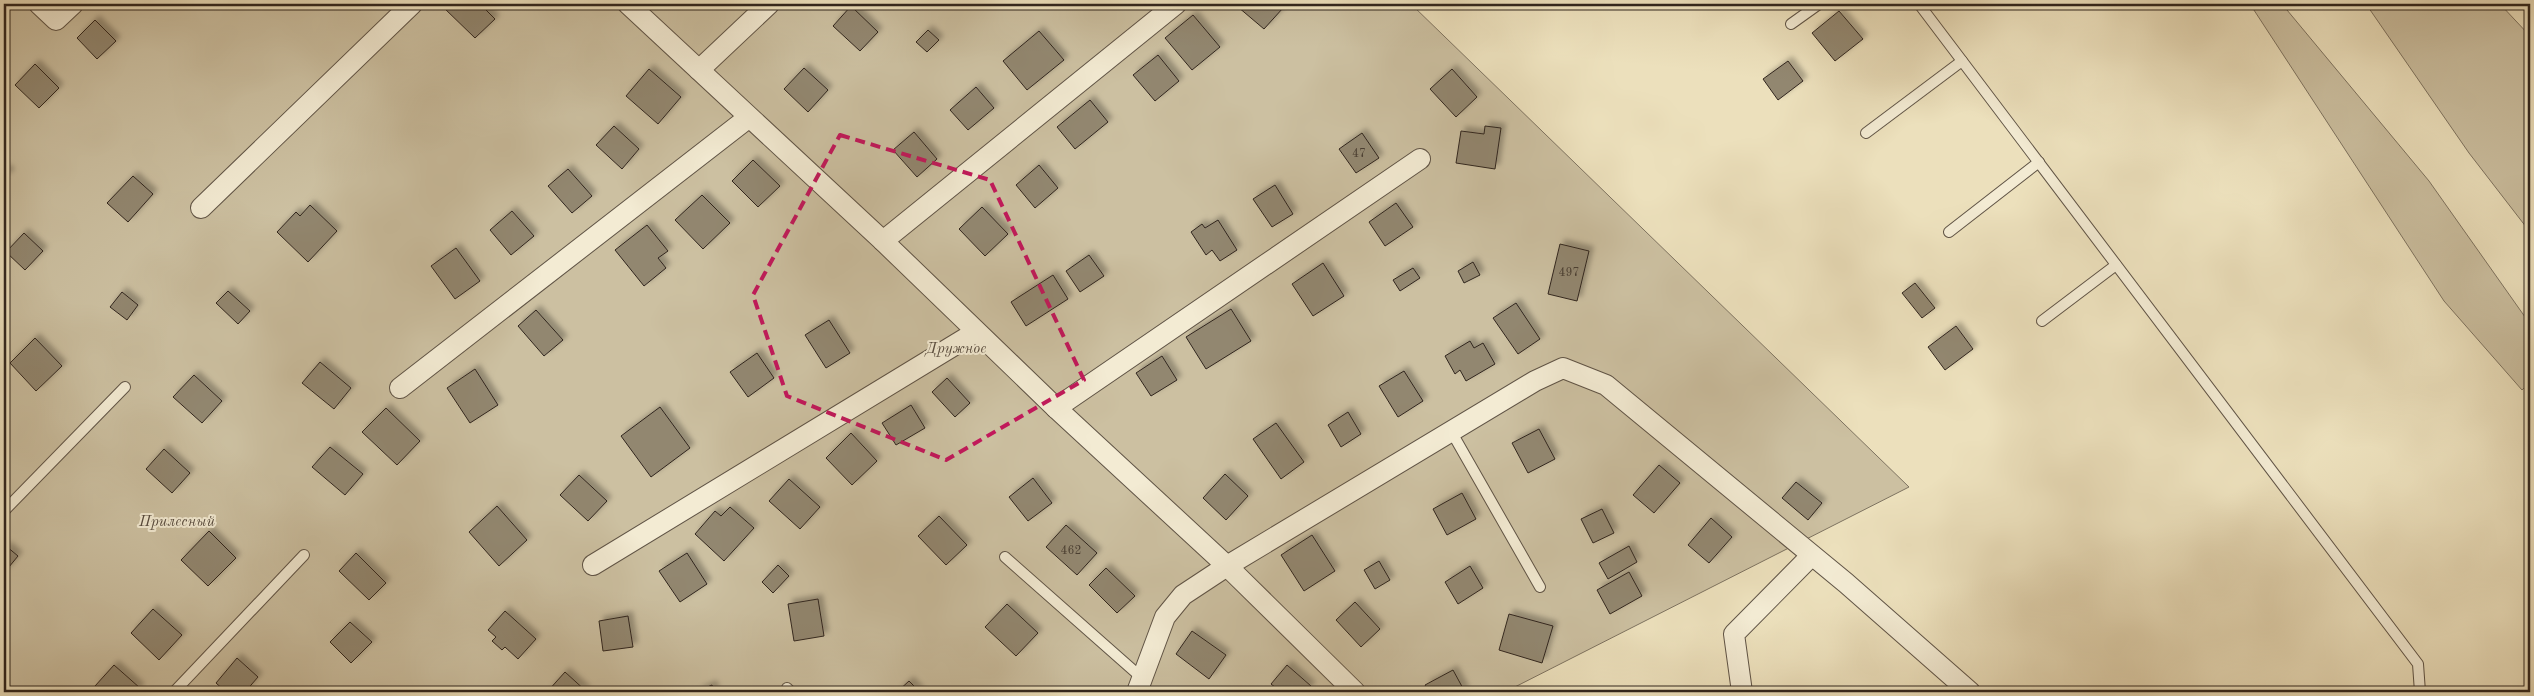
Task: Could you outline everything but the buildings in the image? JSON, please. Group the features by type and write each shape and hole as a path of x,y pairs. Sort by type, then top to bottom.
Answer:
{"street":[{"path":"39,4 56,20 73,4"},
{"path":"201,208 412,4"},
{"path":"628,4 748,118 883,241 1056,408 1227,566 1356,692"},
{"path":"698,70 769,4"},
{"path":"883,241 1176,4"},
{"path":"400,388 748,118"},
{"path":"1056,408 1420,159"},
{"path":"593,565 976,332"},
{"path":"1139,685 1165,617 1183,595 1227,566 1451,431 1535,381 1563,368 1606,385 1846,583 1970,692"},
{"path":"1742,692 1734,634 1811,556"}],"lane":[{"path":"1791,24 1819,4"},
{"path":"1919,4 2418,664 2420,692"},
{"path":"1866,133 1962,61"},
{"path":"1949,232 2039,162"},
{"path":"2042,321 2116,264"},
{"path":"4,511 125,387"},
{"path":"1451,431 1540,587"},
{"path":"174,692 304,555"},
{"path":"1005,558 1139,685"}],"highlighted area":[{"path":"840,135 990,180 1084,380 946,460 787,396 753,295"}],"green space":[{"name":"Дружное","path":"4,4 1411,4 1909,487 1505,692 4,692"},
{"path":"2250,4 2282,4 2429,181 2530,324 2530,382 2522,390 2444,301"},
{"path":"2366,4 2500,4 2530,36 2530,232 2469,153"}],"park label":[{"name":"Прилесный","path":"177,521"}]}
